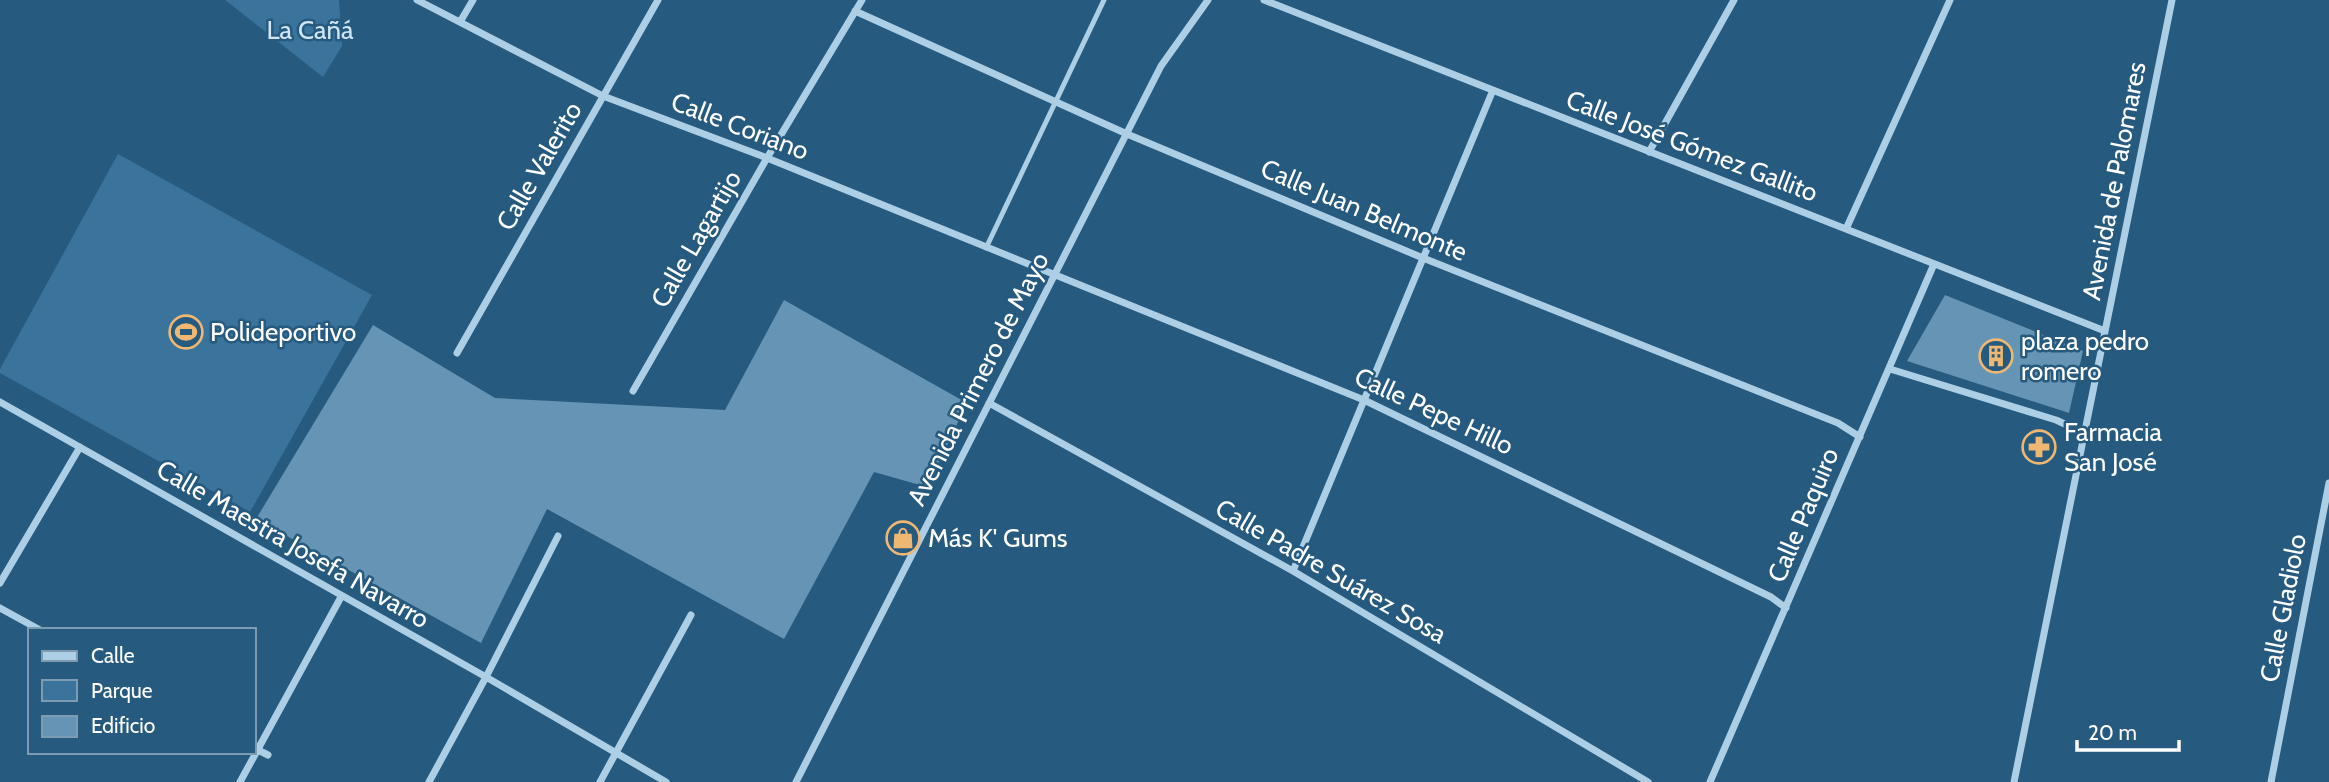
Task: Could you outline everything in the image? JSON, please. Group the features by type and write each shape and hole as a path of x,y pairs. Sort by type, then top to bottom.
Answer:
{"street":[{"name":"Calle Coriano","path":"417,0 603,96 766,158 1055,275"},
{"path":"460,22 473,0"},
{"name":"Calle Valerito","path":"457,353 658,0"},
{"name":"Calle Lagartijo","path":"633,391 766,158 862,0"},
{"name":"Avenida Primero de Mayo","path":"796,782 1161,66 1208,0"},
{"name":"Calle José Gómez Gallito","path":"1264,0 2105,331"},
{"path":"1846,229 1950,0"},
{"name":"Avenida de Palomares","path":"2014,782 2172,0"},
{"path":"1649,152 1731,1"},
{"name":"Calle Juan Belmonte","path":"855,11 1127,134 1423,258 1838,423 1860,436"},
{"path":"1293,571 1493,90"},
{"name":"Calle Paquiro","path":"1710,782 1934,264"},
{"name":"Calle Pepe Hillo","path":"1055,275 1364,400 1771,597 1786,608"},
{"path":"1890,369 2056,420 2084,433"},
{"name":"Calle Maestra Josefa Navarro","path":"0,402 666,782"},
{"name":"Calle Padre Suárez Sosa","path":"989,403 1293,571 1648,782"},
{"path":"0,583 80,447"},
{"name":"Calle Gladiolo","path":"2270,782 2329,483"},
{"path":"429,782 558,536"},
{"path":"256,747 341,597"},
{"path":"0,608 36,628"},
{"path":"600,782 691,615"},
{"path":"256,749 268,755"},
{"path":"240,782 253,754"}],"lane":[{"path":"986,247 1104,0"}],"green space":[{"name":"La Cañá","path":"225,0 339,0 342,46 323,77"},
{"name":"Polideportivo","path":"118,154 372,295 250,512 0,373"}],"building":[{"name":"plaza pedro romero","path":"1945,295 2083,351 2069,413 1907,361"},
{"path":"784,300 967,403 927,487 874,472 784,639 547,509 481,643 256,519 373,325 495,398 725,410"}],"place":[{"name":"Polideportivo","path":"186,332"},
{"name":"plaza pedro romero","path":"1996,356"},
{"name":"Farmacia San José","path":"2039,447"},
{"name":"Más K' Gums","path":"903,538"}]}
